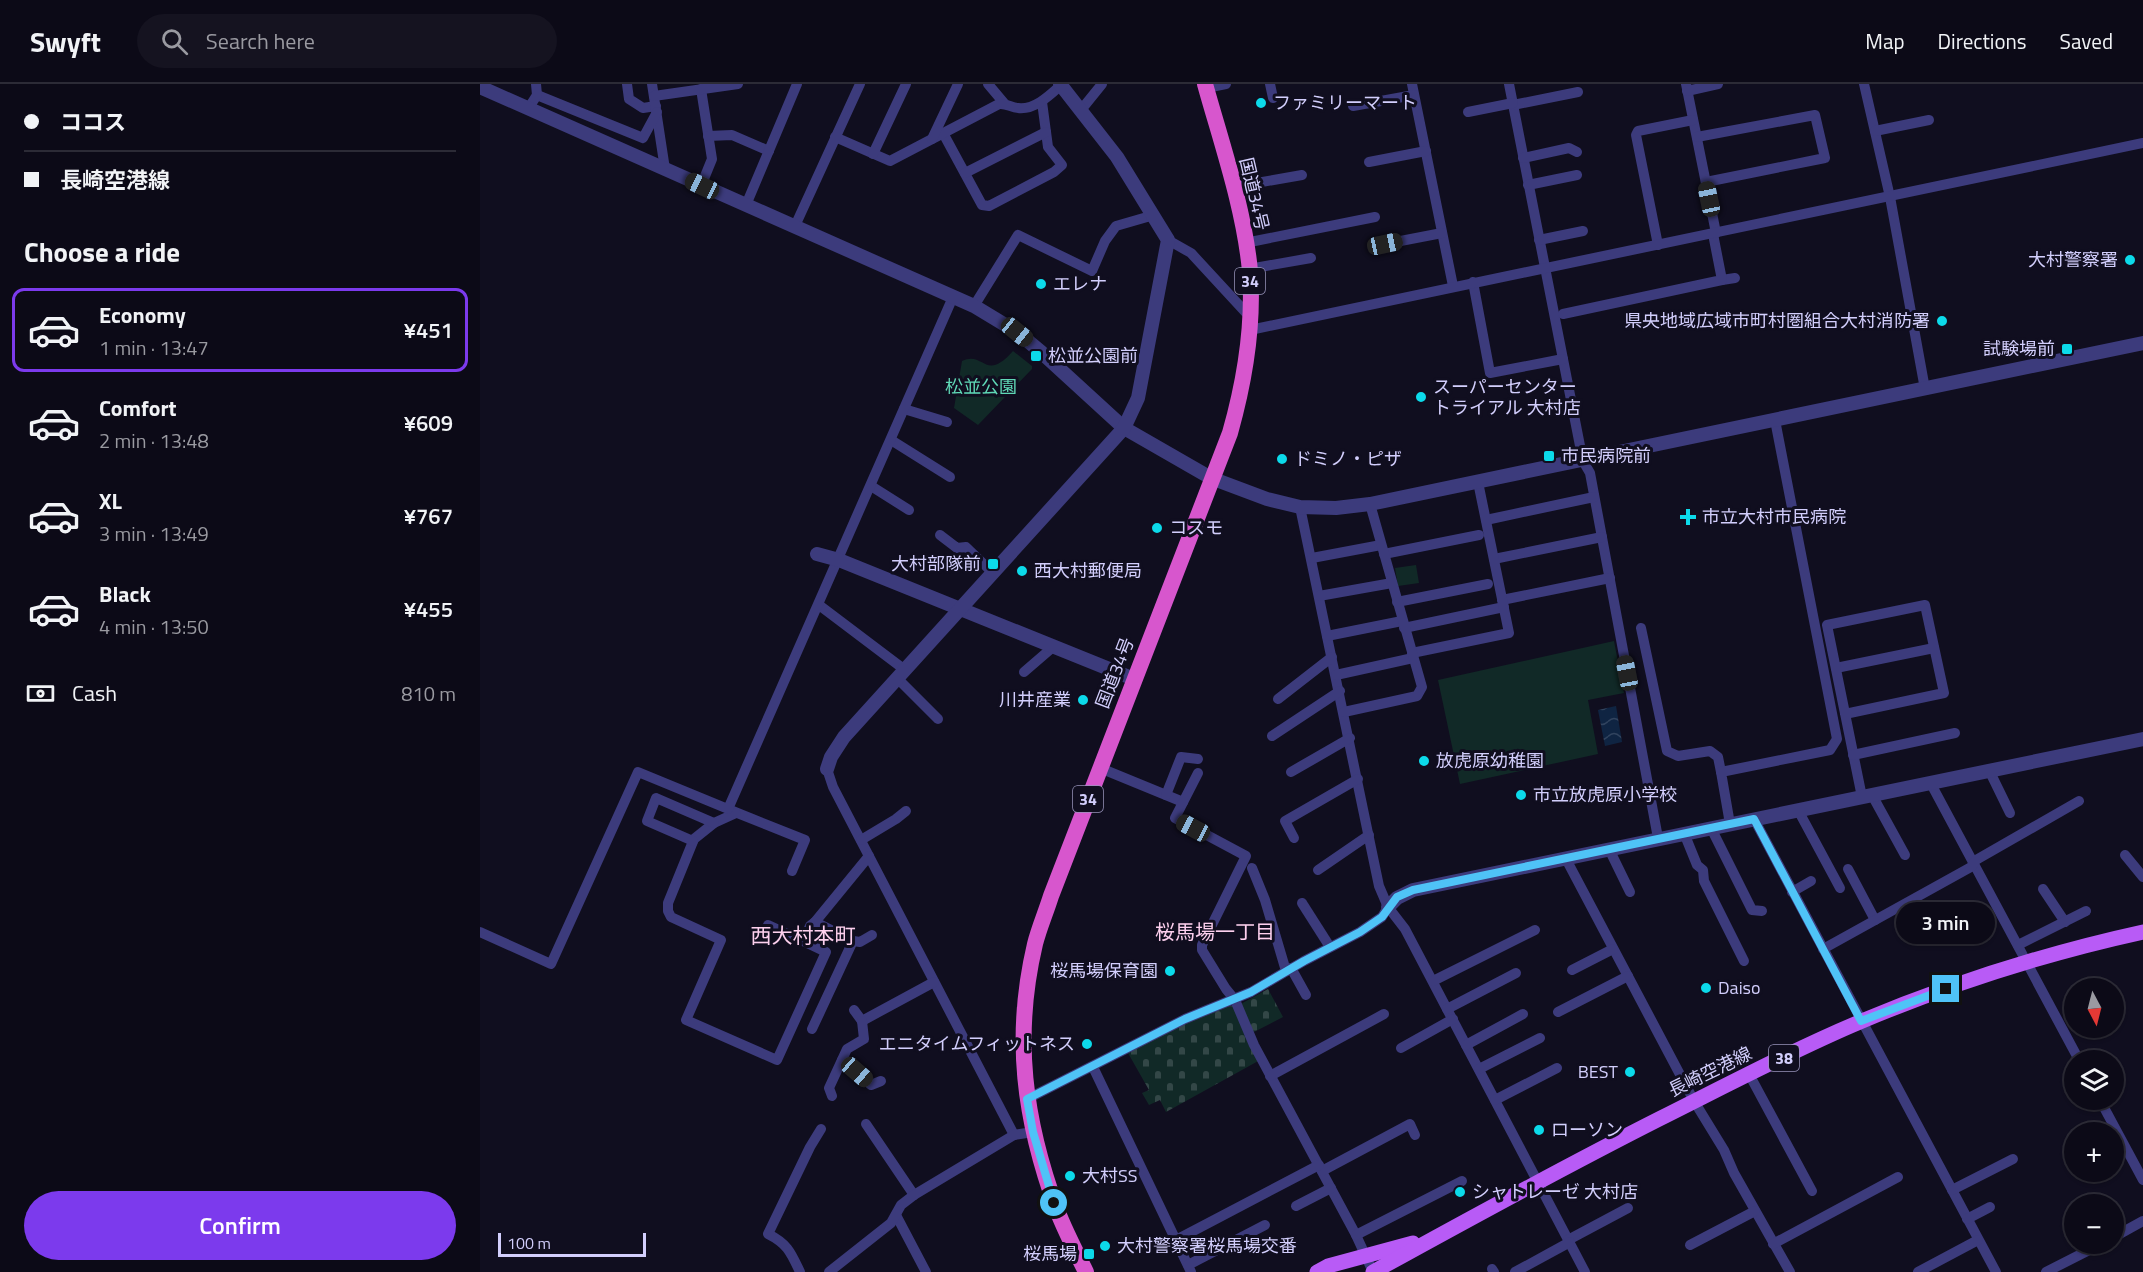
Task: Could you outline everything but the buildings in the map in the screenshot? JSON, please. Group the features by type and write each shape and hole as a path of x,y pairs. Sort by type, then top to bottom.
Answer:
{"highway":[{"name":"国道34号","path":"1086,1272 1057,1211 1033,1132 1022,1052 1025,1008 1035,942 1230,433 1247,361 1250,323 1249,269 1233,187 1206,86"}],"main road":[{"name":"長崎空港線","path":"1373,1272 1538,1181 1694,1101 1861,1021 2025,962 2143,932"},
{"name":"長崎空港線","path":"1317,1272 1328,1266 1444,1233"}],"street":[{"path":"627,84 629,99 643,108 701,89 738,84"},
{"path":"652,84 665,169"},
{"path":"746,205 797,84"},
{"path":"873,154 906,84"},
{"path":"932,139 958,84"},
{"path":"988,84 1004,103 1020,109 1042,102 1061,85 1116,157 1168,240 1191,253 1250,323 1546,268 2143,143"},
{"path":"1081,110 1102,84"},
{"path":"1206,86 1226,84"},
{"path":"1270,84 1273,99"},
{"path":"1509,84 1583,461 1590,473 1658,838"},
{"path":"1718,84 1686,87 1706,182 1722,280"},
{"path":"1864,84 1890,196 1925,389"},
{"path":"795,226 856,85"},
{"path":"480,87 974,306 1017,332 1124,428 1211,478 1267,499 1300,507 1336,508 1370,504 2143,343"},
{"path":"528,109 536,89 643,138 655,104"},
{"path":"701,89 712,159 702,186"},
{"path":"1353,106 1413,89 1453,286"},
{"path":"1468,112 1578,93"},
{"path":"944,133 982,205 989,206 1054,172 1062,165 1048,147 1042,102"},
{"path":"835,137 890,161 1004,103"},
{"path":"1696,137 1815,115 1825,158 1706,182"},
{"path":"1658,245 1636,135 1638,131 1693,120"},
{"path":"1875,131 1929,120"},
{"path":"965,173 1046,132"},
{"path":"708,136 732,135 769,151"},
{"path":"1523,158 1569,148 1577,152"},
{"path":"1369,162 1426,151"},
{"path":"1233,187 1302,175"},
{"path":"1528,184 1577,175"},
{"path":"974,306 1018,235 1092,271 1105,241 1116,226 1154,215"},
{"path":"1245,243 1375,217"},
{"path":"1539,240 1583,231"},
{"path":"1385,244 1442,233"},
{"path":"1014,1135 833,787 827,770 831,757 844,737 1124,428 1138,398 1168,240"},
{"path":"1249,269 1311,258"},
{"path":"1563,314 1735,278"},
{"path":"1473,282 1490,372 1563,359"},
{"path":"768,925 826,952 777,1060 687,1020 721,940 671,917 668,903 693,841 732,811 953,297"},
{"path":"904,409 947,422"},
{"path":"1721,772 1830,750 1837,739 1776,420"},
{"path":"891,440 950,477"},
{"path":"1336,675 1509,633 1478,482"},
{"path":"870,486 909,510"},
{"path":"1486,520 1594,497"},
{"path":"1344,712 1417,696 1422,687 1370,504"},
{"path":"1300,507 1350,738 1379,886 1388,907 1405,929 1433,981 1585,1272"},
{"path":"940,535 957,548 966,547 993,573"},
{"path":"1312,558 1479,535"},
{"path":"1494,559 1602,537"},
{"path":"817,554 839,560 1134,679"},
{"path":"1328,636 1403,625 1610,578"},
{"path":"1320,596 1392,583"},
{"path":"1397,602 1488,584"},
{"path":"819,605 901,674 938,719"},
{"path":"1845,714 1944,693 1925,605 1827,625 1853,755 1867,796 1905,855"},
{"path":"1641,628 1667,751 1678,756 1710,751 1718,757 1730,824"},
{"path":"1024,672 1053,647"},
{"path":"1836,668 1934,648"},
{"path":"1278,699 1332,657"},
{"path":"1272,736 1340,691"},
{"path":"1853,755 1955,733"},
{"path":"1291,772 1350,738"},
{"path":"1027,1099 1185,1019 1235,999 1360,932 1382,917 1397,897 1413,890 2143,739"},
{"path":"1166,795 1181,757 1198,759"},
{"path":"1100,768 1183,802"},
{"path":"1989,770 2010,813"},
{"path":"480,932 551,964 638,772 805,840 792,871"},
{"path":"1198,773 1175,819 1246,856 1202,945 1202,950 1226,989 1235,999 1254,1045 1356,1235 1373,1272"},
{"path":"1294,838 1284,821 1358,779"},
{"path":"1930,782 2073,1050"},
{"path":"693,841 646,821 656,798 714,823"},
{"path":"1822,949 1971,867 1976,860 2021,840 2079,801"},
{"path":"1798,810 1840,888"},
{"path":"861,840 906,811"},
{"path":"1754,819 1996,1272"},
{"path":"1711,828 1752,910 1762,911"},
{"path":"1684,833 1697,865 1703,870 1704,881 1744,961"},
{"path":"1318,870 1369,835"},
{"path":"1609,849 1630,892"},
{"path":"2125,855 2143,878"},
{"path":"803,941 810,926 869,856"},
{"path":"1566,859 1694,1101 1724,1150 1734,1173 1790,1272"},
{"path":"1252,868 1289,970 1306,994"},
{"path":"1848,869 1875,920"},
{"path":"1792,892 1811,881"},
{"path":"2043,889 2065,922"},
{"path":"1302,903 1330,947"},
{"path":"2018,945 2086,911"},
{"path":"815,922 856,941 872,936"},
{"path":"1433,981 1535,930"},
{"path":"854,957 856,941"},
{"path":"812,1029 856,941"},
{"path":"1572,970 1613,949"},
{"path":"1401,1048 1516,973"},
{"path":"1558,1012 1628,976"},
{"path":"862,1021 890,1000 934,982"},
{"path":"832,1096 828,1088 848,1049 864,1039 862,1021 854,1010"},
{"path":"1270,1076 1309,1050 1354,1025 1384,1014"},
{"path":"1466,1044 1523,1014"},
{"path":"1479,1069 1540,1038"},
{"path":"842,1060 871,1085 881,1081"},
{"path":"1093,1067 1189,1268 1236,1245 1265,1224"},
{"path":"1496,1100 1557,1068"},
{"path":"1749,1074 1812,1191"},
{"path":"2105,1110 2143,1180"},
{"path":"866,1124 914,1195"},
{"path":"1176,1240 1410,1124 1415,1135"},
{"path":"800,1272 788,1246 768,1234 821,1129"},
{"path":"829,1272 891,1223 901,1205 914,1195 1014,1135 1033,1132"},
{"path":"1952,1190 2002,1169 2013,1159"},
{"path":"1773,1244 1898,1177"},
{"path":"1356,1235 1438,1187 1462,1181"},
{"path":"1296,1206 1331,1188"},
{"path":"1967,1219 1990,1207"},
{"path":"1520,1271 1628,1208"},
{"path":"1690,1245 1755,1211"},
{"path":"896,1215 926,1272"},
{"path":"2124,1231 2143,1221"},
{"path":"1918,1272 1941,1265 1978,1240"},
{"path":"2046,1272 2081,1254"}],"green space":[{"name":"松並公園","path":"1013,351 1032,366 1032,369 978,425 954,408 962,361 975,359 985,364 996,365"},
{"path":"1416,565 1419,583 1398,586 1395,568"},
{"path":"1614,641 1624,693 1588,700 1598,754 1460,784 1438,680"},
{"path":"1268,989 1283,1017 1252,1033 1239,1005"},
{"path":"1236,1005 1260,1060 1166,1112 1160,1100 1149,1105 1142,1093 1149,1090 1128,1053 1194,1018"}],"water":[{"path":"1616,706 1622,742 1605,746 1598,710"}],"place":[{"name":"ファミリーマート","path":"1261,103"},
{"name":"大村警察署","path":"2130,260"},
{"name":"エレナ","path":"1041,284"},
{"name":"県央地域広域市町村圏組合大村消防署","path":"1942,321"},
{"name":"試験場前","path":"2067,349"},
{"name":"松並公園前","path":"1036,356"},
{"name":"スーパーセンター トライアル 大村店","path":"1421,397"},
{"name":"市民病院前","path":"1549,456"},
{"name":"ドミノ・ピザ","path":"1282,459"},
{"name":"市立大村市民病院","path":"1688,517"},
{"name":"コスモ","path":"1157,528"},
{"name":"大村部隊前","path":"993,564"},
{"name":"西大村郵便局","path":"1022,571"},
{"name":"川井産業","path":"1083,700"},
{"name":"放虎原幼稚園","path":"1424,761"},
{"name":"市立放虎原小学校","path":"1521,795"},
{"name":"桜馬場保育園","path":"1170,971"},
{"name":"Daiso","path":"1706,988"},
{"name":"エニタイムフィットネス","path":"1087,1044"},
{"name":"BEST","path":"1630,1072"},
{"name":"ローソン","path":"1539,1130"},
{"name":"大村SS","path":"1070,1176"},
{"name":"シャトレーゼ 大村店","path":"1460,1192"},
{"name":"大村警察署桜馬場交番","path":"1105,1246"},
{"name":"桜馬場","path":"1089,1254"}],"district":[{"name":"桜馬場一丁目","path":"1215,932"},
{"name":"西大村本町","path":"803,936"}],"route":[{"path":"1054,1203 1033,1132 1027,1099 1185,1019 1251,992 1360,932 1382,917 1397,897 1413,890 1754,819 1861,1021 1946,989"}]}
